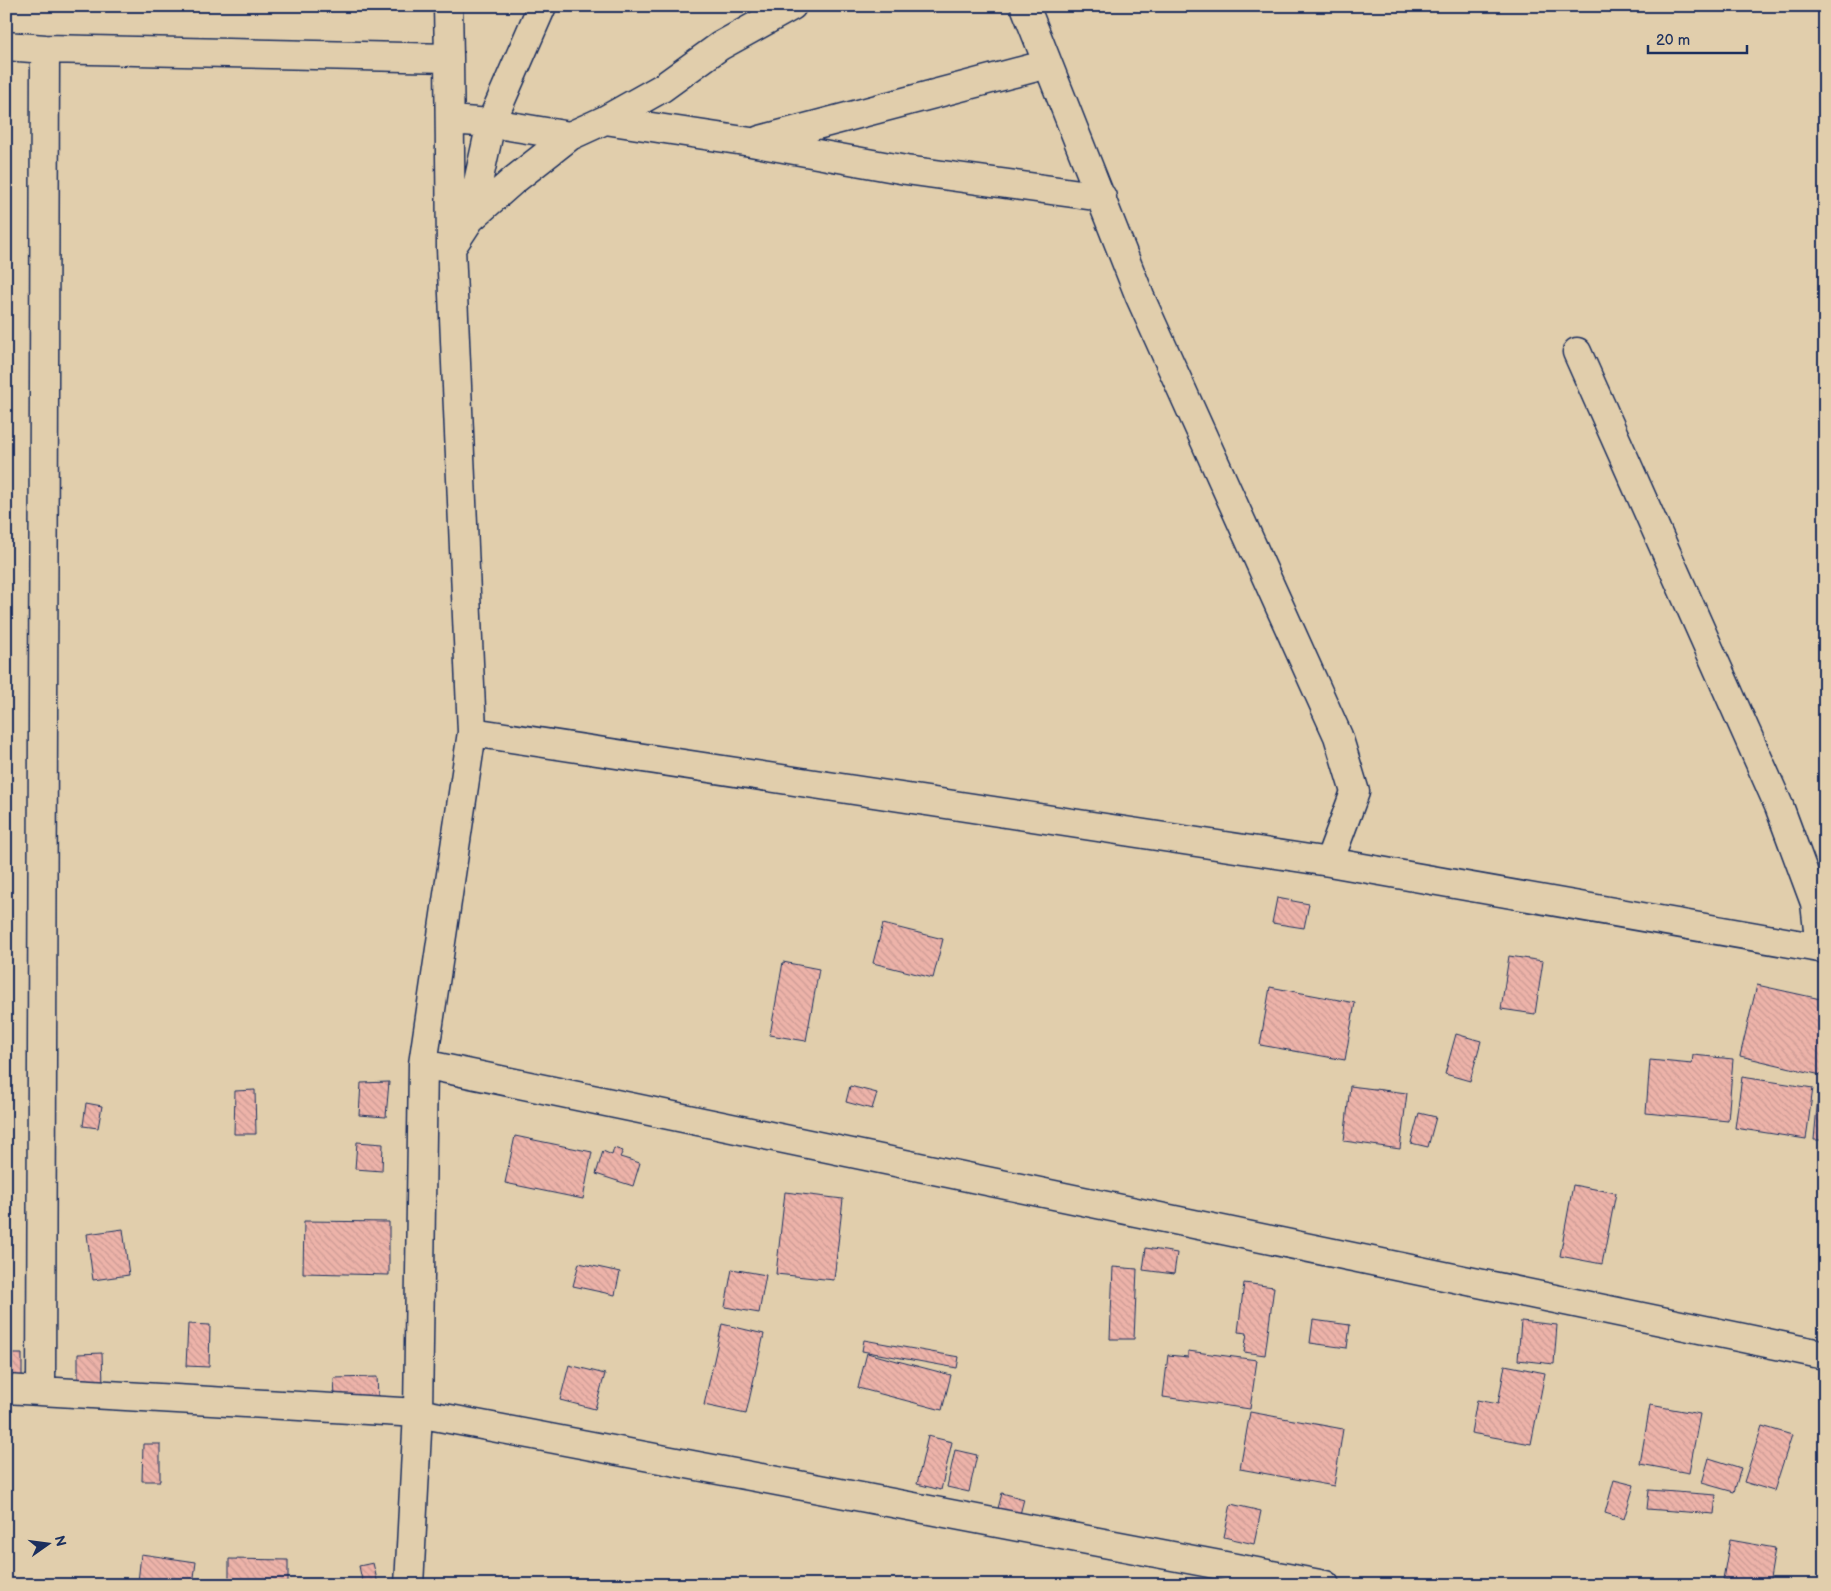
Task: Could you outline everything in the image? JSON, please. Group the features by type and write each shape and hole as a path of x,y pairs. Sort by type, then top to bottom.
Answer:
{"street":[{"path":"409,1585 418,1413 423,1064 472,732 451,248 448,6"},
{"path":"470,219 491,123 542,6"},
{"path":"451,248 470,219 514,180 570,136 605,120 662,88 720,46 792,6"},
{"path":"1025,6 1140,296 1338,736 1355,792 1329,862"},
{"path":"6,46 45,49 449,58"},
{"path":"41,1391 45,49"},
{"path":"752,142 1048,64"},
{"path":"450,120 491,123 570,136"},
{"path":"605,120 752,142 906,170 1102,197"},
{"path":"472,732 1329,862 1822,948 1815,903 1779,806 1577,352"},
{"path":"423,1064 1825,1355"},
{"path":"6,1389 418,1413 1324,1585"}],"building":[{"path":"1277,898 1309,904 1304,928 1272,923"},
{"path":"883,924 943,939 933,978 873,963"},
{"path":"1509,956 1543,961 1535,1014 1501,1009"},
{"path":"783,962 819,969 806,1041 770,1035"},
{"path":"1757,985 1825,1000 1825,1076 1740,1056"},
{"path":"1270,987 1355,1003 1345,1060 1260,1045"},
{"path":"1456,1034 1481,1041 1470,1081 1445,1074"},
{"path":"1693,1055 1733,1059 1728,1121 1646,1113 1650,1060 1692,1064"},
{"path":"1742,1077 1813,1088 1806,1139 1735,1128"},
{"path":"389,1082 386,1117 359,1115 361,1083"},
{"path":"1819,1085 1825,1085 1825,1140 1814,1140"},
{"path":"850,1086 877,1093 872,1109 846,1102"},
{"path":"1350,1086 1407,1093 1400,1149 1344,1141"},
{"path":"255,1090 256,1134 234,1134 235,1091"},
{"path":"86,1103 102,1106 98,1128 83,1126"},
{"path":"1419,1113 1436,1117 1428,1147 1411,1143"},
{"path":"515,1136 592,1152 583,1199 505,1183"},
{"path":"357,1142 383,1144 382,1171 355,1169"},
{"path":"614,1148 623,1151 620,1157 640,1163 633,1186 596,1174 603,1151 612,1155"},
{"path":"1573,1185 1616,1193 1602,1264 1560,1256"},
{"path":"785,1192 843,1199 834,1280 776,1274"},
{"path":"304,1221 389,1222 389,1275 303,1273"},
{"path":"123,1229 129,1275 93,1280 87,1234"},
{"path":"1146,1248 1177,1253 1174,1274 1143,1270"},
{"path":"579,1263 620,1272 615,1295 573,1286"},
{"path":"1113,1267 1137,1269 1134,1339 1110,1339"},
{"path":"732,1269 766,1275 759,1313 725,1307"},
{"path":"1244,1283 1274,1287 1265,1355 1244,1352 1247,1333 1238,1332"},
{"path":"1313,1320 1350,1325 1347,1348 1310,1343"},
{"path":"1521,1321 1557,1325 1554,1364 1518,1360"},
{"path":"188,1324 210,1325 209,1367 186,1366"},
{"path":"722,1324 764,1334 746,1414 704,1405"},
{"path":"864,1340 959,1357 957,1368 862,1351"},
{"path":"1188,1351 1257,1360 1250,1409 1163,1397 1168,1355 1188,1357"},
{"path":"102,1353 103,1385 78,1385 78,1354"},
{"path":"867,1353 951,1375 942,1410 858,1388"},
{"path":"6,1354 22,1354 22,1376 6,1376"},
{"path":"569,1365 605,1374 595,1409 560,1400"},
{"path":"1505,1365 1545,1373 1531,1444 1471,1433 1477,1400 1498,1404"},
{"path":"377,1377 378,1397 335,1398 334,1378"},
{"path":"1650,1405 1700,1414 1689,1473 1640,1464"},
{"path":"1250,1412 1343,1429 1334,1486 1240,1469"},
{"path":"1762,1426 1792,1435 1774,1491 1744,1482"},
{"path":"928,1436 952,1442 941,1490 917,1484"},
{"path":"143,1444 160,1444 160,1481 142,1481"},
{"path":"955,1450 977,1455 969,1492 947,1487"},
{"path":"1709,1458 1741,1468 1734,1492 1702,1483"},
{"path":"1614,1480 1634,1485 1624,1519 1605,1513"},
{"path":"1649,1490 1716,1495 1714,1514 1647,1509"},
{"path":"1002,1493 1024,1499 1018,1522 996,1516"},
{"path":"1231,1504 1261,1511 1254,1544 1224,1537"},
{"path":"1730,1540 1775,1548 1769,1585 1723,1579"},
{"path":"141,1554 196,1562 193,1585 162,1581 162,1585 138,1582"},
{"path":"229,1559 288,1560 288,1582 229,1581"},
{"path":"373,1563 378,1584 363,1585 359,1566"}]}
